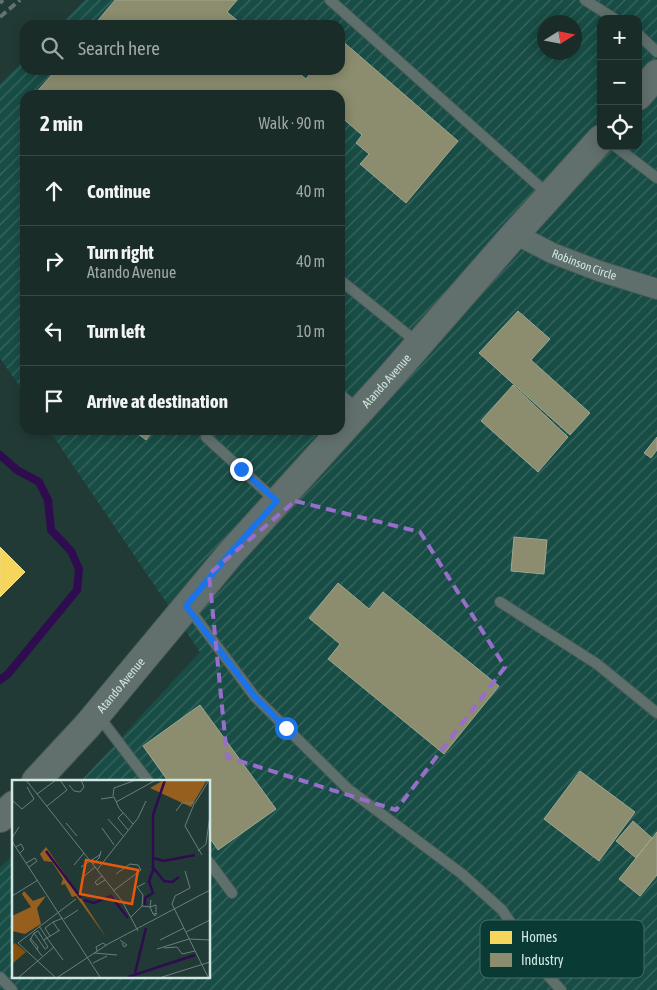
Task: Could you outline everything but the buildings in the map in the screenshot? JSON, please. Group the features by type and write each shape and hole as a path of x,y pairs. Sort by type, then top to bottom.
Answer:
{"main road":[{"path":"642,91 657,74"},
{"name":"Atando Avenue","path":"349,402 419,344 597,143"},
{"name":"Atando Avenue","path":"37,780 97,714 230,553 277,501 325,435"},
{"path":"0,818 12,807"}],"street":[{"name":"Robinson Circle","path":"515,234 552,253 657,289"}],"lane":[{"path":"330,0 550,196"},
{"path":"585,0 609,15"},
{"path":"642,38 657,52"},
{"path":"620,150 657,178"},
{"path":"345,284 419,344"},
{"path":"206,437 277,501"},
{"path":"500,602 597,664 657,713"},
{"path":"186,606 255,697 348,789 462,874 502,910 509,920"},
{"path":"97,714 147,780"},
{"path":"210,863 232,893"},
{"path":"0,977 12,990"},
{"path":"550,978 561,990"}],"highlighted area":[{"path":"295,501 420,532 505,667 396,810 227,757 209,574"}],"shaded area":[{"path":"85,0 657,0 657,990 0,990 0,867 12,856 12,978 210,978 210,780 82,780 200,652 52,435 345,435 345,90 20,90 20,387 0,358 0,84 20,64 20,75 345,75 345,20 65,20"}],"waterway":[{"path":"0,455 17,470 39,482 48,500 51,530 71,551 79,569 77,590 8,674 0,680"}],"railway":[{"path":"0,3 3,0"},
{"path":"0,17 20,0"}],"route":[{"path":"241,469 277,501 186,606 255,697 286,728"}]}
